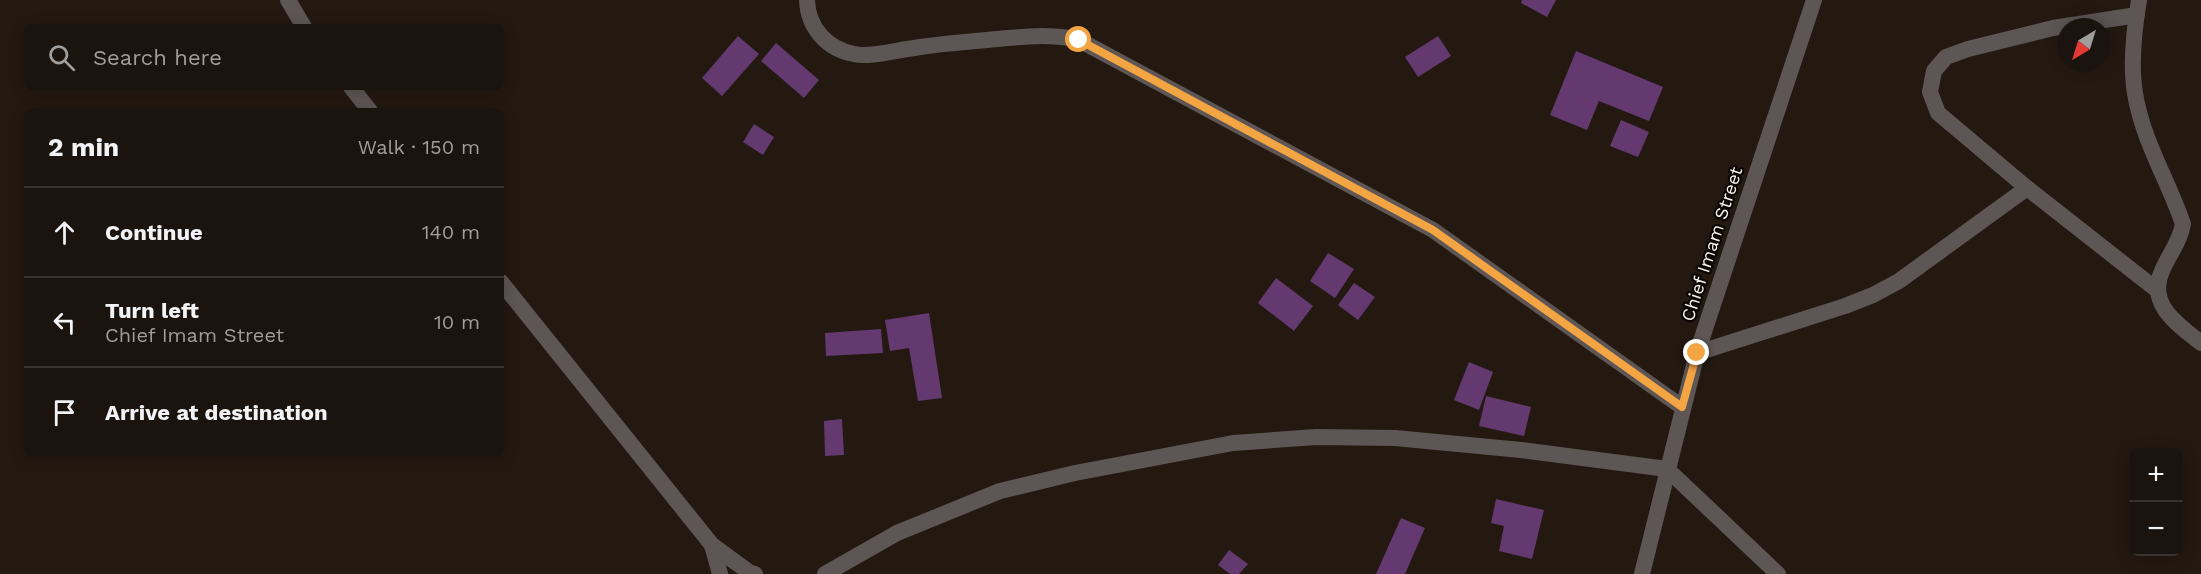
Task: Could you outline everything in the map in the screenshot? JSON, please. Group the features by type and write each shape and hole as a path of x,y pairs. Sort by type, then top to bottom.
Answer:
{"street":[{"path":"288,0 302,24"},
{"path":"807,0 810,20 816,31 834,46 857,55 1038,35 1079,40 1433,230 1682,407"},
{"name":"Chief Imam Street","path":"1642,574 1666,469 1697,353 1814,0"},
{"path":"2157,290 2027,188 1938,113 1930,92 1934,71 1946,57 1968,49 2138,8 2133,66 2135,94 2152,150 2183,224 2181,237 2161,272 2157,290 2161,306 2201,343"},
{"path":"353,90 368,108"},
{"path":"1697,353 1845,306 1882,290 1899,281 2027,188"},
{"path":"504,286 712,544 755,574"},
{"path":"825,574 897,533 1000,491 1075,473 1233,443 1316,437 1395,438 1521,450 1666,469 1778,574"},
{"path":"712,544 720,574"}],"building":[{"path":"1522,0 1556,0 1547,17 1521,3"},
{"path":"738,36 759,54 722,96 702,78"},
{"path":"1438,36 1451,56 1418,77 1405,57"},
{"path":"776,43 819,80 804,98 761,61"},
{"path":"1576,51 1663,87 1649,121 1599,101 1587,130 1550,115"},
{"path":"1621,120 1649,132 1638,157 1610,146"},
{"path":"754,124 774,137 763,155 743,142"},
{"path":"1328,253 1354,269 1335,298 1310,281"},
{"path":"1276,278 1313,306 1294,331 1258,303"},
{"path":"1354,283 1375,297 1358,320 1338,305"},
{"path":"929,313 942,398 918,401 909,348 890,351 885,320"},
{"path":"881,329 883,353 826,356 825,333"},
{"path":"1469,362 1493,372 1479,410 1454,400"},
{"path":"1486,396 1531,407 1524,436 1479,426"},
{"path":"842,419 844,455 825,456 824,421"},
{"path":"1496,499 1544,510 1532,559 1499,551 1504,526 1491,523"},
{"path":"1401,518 1425,528 1405,574 1376,574"},
{"path":"1229,550 1248,564 1239,574 1230,574 1218,565"}],"route":[{"path":"1079,40 1433,230 1682,407 1697,353"}]}
